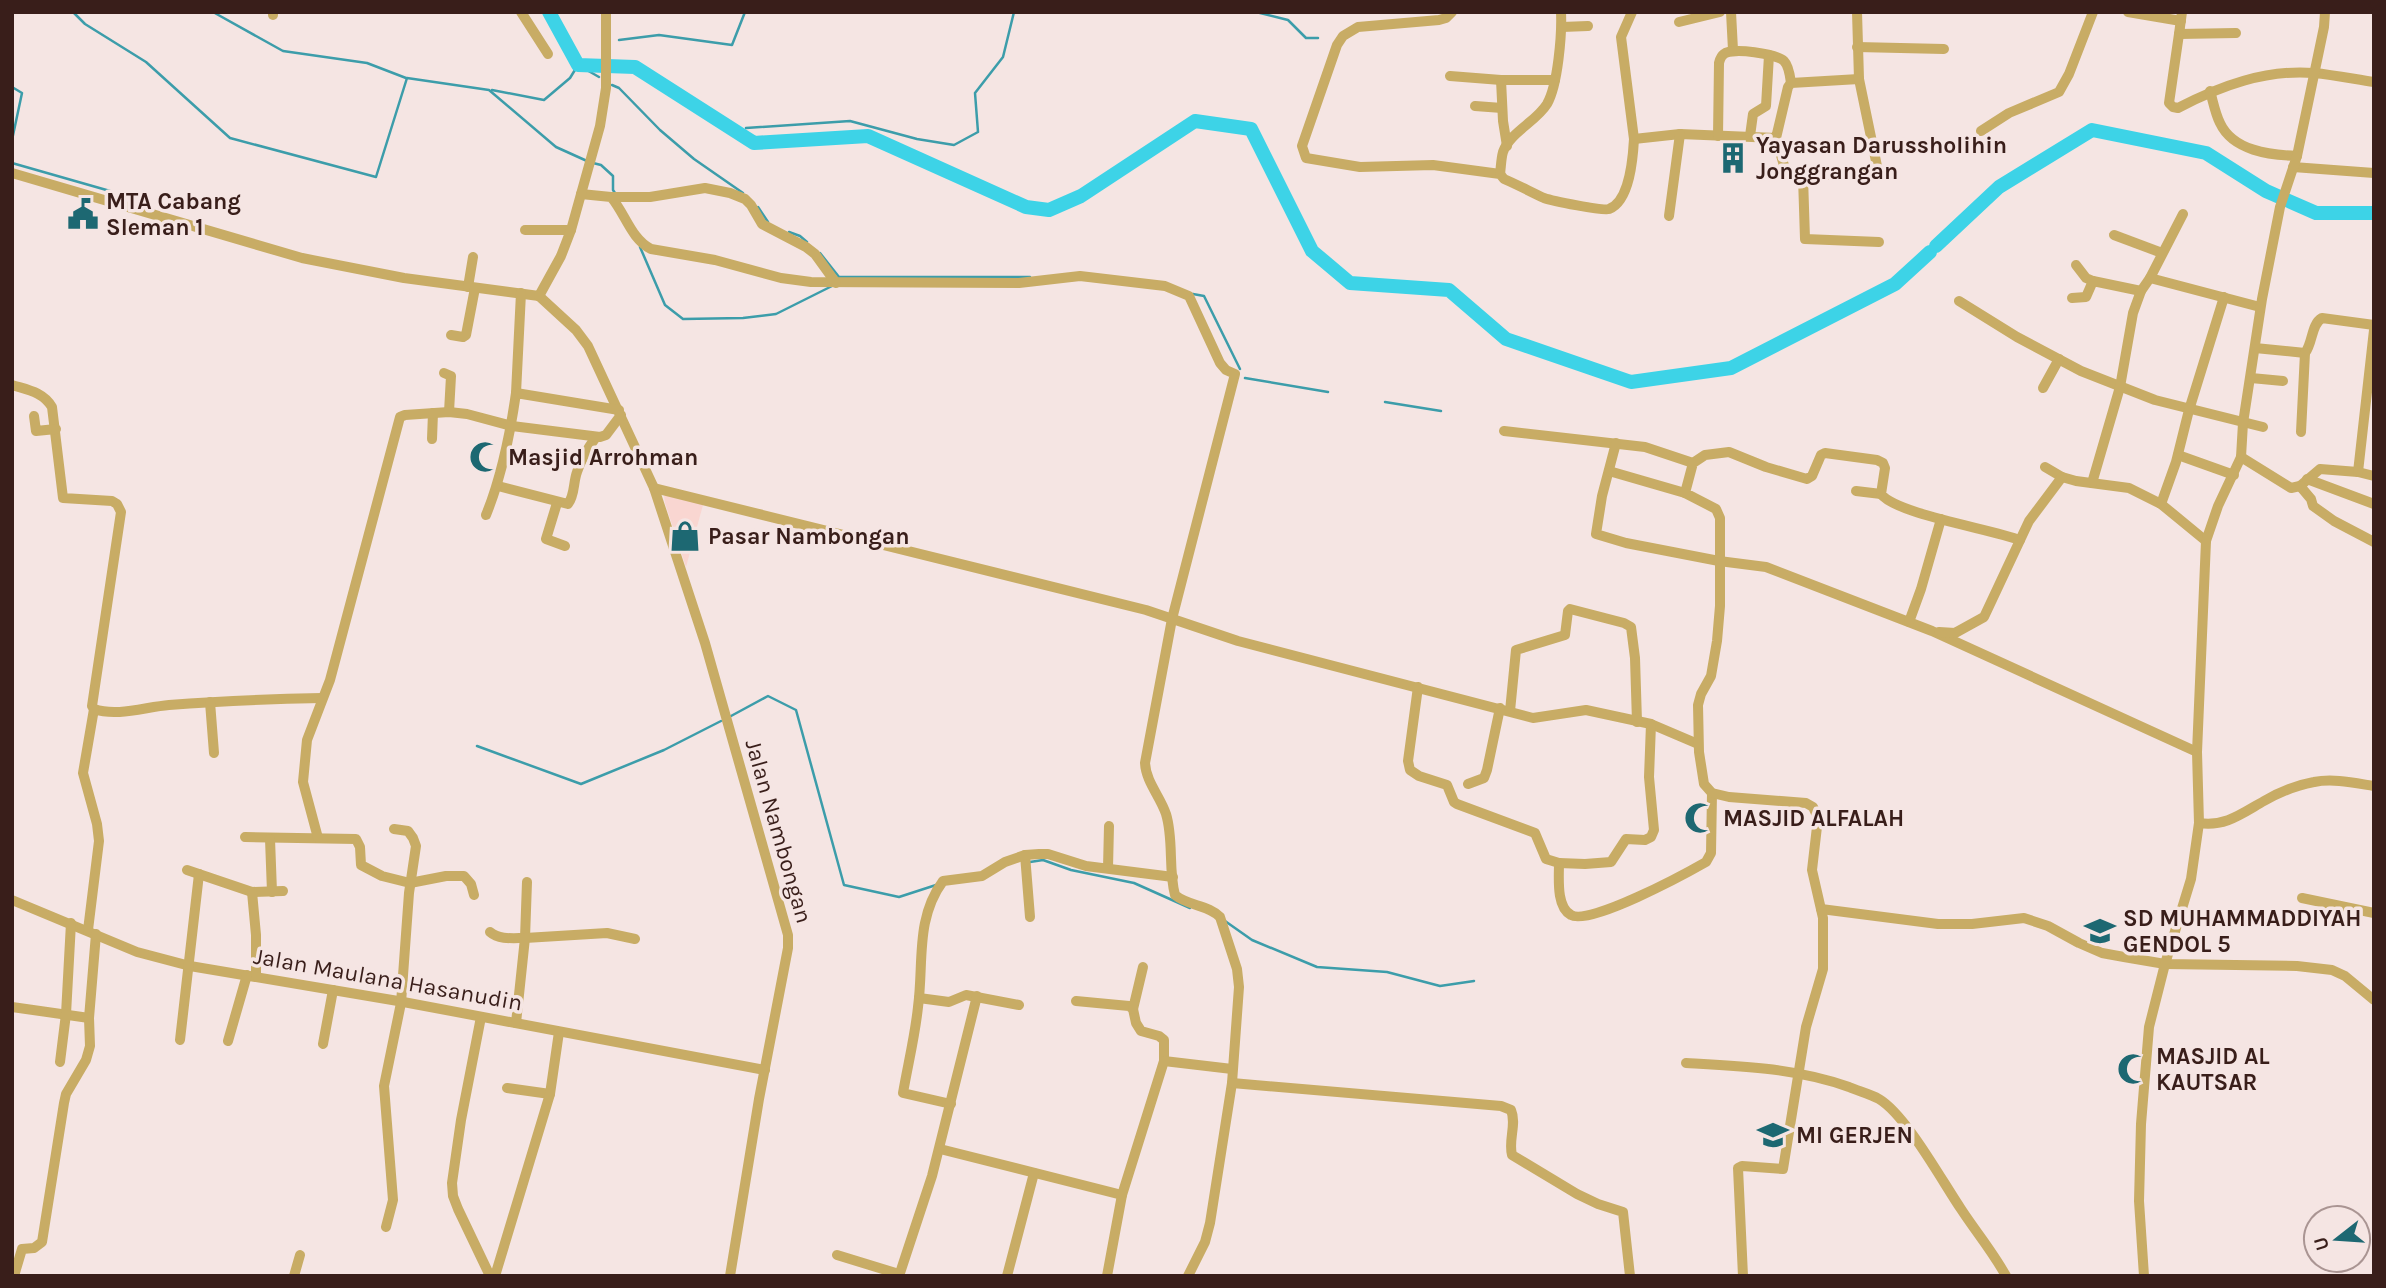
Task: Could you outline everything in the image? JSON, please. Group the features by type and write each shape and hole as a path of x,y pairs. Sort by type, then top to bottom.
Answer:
{"street":[{"path":"521,12 548,54"},
{"path":"12,173 302,258 404,278 539,296 561,256 571,230 600,126 606,76 606,12"},
{"path":"1452,12 1439,20 1358,27 1343,36 1337,45 1301,146 1306,158 1344,165 1433,165 1500,174 1504,179 1547,199 1610,209 1616,205 1628,181 1633,161 1634,139 1621,37 1632,12"},
{"path":"1500,174 1503,151 1546,105 1553,92 1562,27 1561,12"},
{"path":"1679,22 1720,12"},
{"path":"1731,12 1733,50"},
{"path":"1718,136 1718,63 1721,56 1733,50 1769,55 1785,62 1791,83 1776,138 1787,176 1878,171 1859,79 1857,12"},
{"path":"1981,131 2009,113 2059,92 2069,74 2093,12"},
{"path":"2128,12 2181,17 2169,103 2173,107 2178,108 2210,91 2242,80 2314,73 2374,82"},
{"path":"2144,1276 2139,1201 2141,1124 2149,1027 2191,879 2199,823 2197,752 2206,541 2218,506 2241,457 2243,423 2260,307 2280,207 2295,162 2325,12"},
{"path":"1562,27 1588,26"},
{"path":"2179,34 2236,33"},
{"path":"1857,47 1944,49"},
{"path":"1750,136 1753,114 1766,106 1769,55"},
{"path":"1450,76 1555,80"},
{"path":"1791,83 1859,79"},
{"path":"1501,80 1507,146"},
{"path":"2210,91 2220,123 2228,135 2242,144 2295,162 2374,173"},
{"path":"1475,106 1502,108"},
{"path":"1634,139 1680,134 1776,138"},
{"path":"1669,216 1680,134"},
{"path":"1803,177 1805,239 1878,242"},
{"path":"581,194 650,197 705,188 730,193 745,199 762,224 815,254 836,283"},
{"path":"611,197 633,232 651,249 715,260 781,278 836,283 1019,283 1080,276 1165,286 1189,296 1220,363 1235,374 1172,619 1145,763 1147,777 1163,804 1169,826 1174,892 1178,898 1216,912 1224,925 1238,978 1232,1083 1210,1223 1205,1242 1188,1276"},
{"path":"2092,483 2120,387 2133,313 2141,291 2183,214"},
{"path":"525,230 571,230"},
{"path":"2114,235 2162,253"},
{"path":"451,335 466,335 473,257"},
{"path":"2076,265 2085,278 2141,291"},
{"path":"2150,278 2260,307"},
{"path":"2072,298 2086,297 2093,281"},
{"path":"486,515 498,486 512,426 521,293"},
{"name":"Jalan Nambongan","path":"539,296 576,330 588,346 654,488 705,643 788,935 788,948 730,1276"},
{"path":"2161,504 2224,297"},
{"path":"1959,301 2017,337 2081,371 2189,410 2263,427"},
{"path":"2301,432 2305,353 2316,323 2320,319 2374,328 2358,472"},
{"path":"2255,348 2305,353"},
{"path":"2043,388 2059,359"},
{"path":"444,373 451,376 449,412"},
{"path":"2251,378 2283,381"},
{"path":"12,385 38,393 47,399 52,407 63,498 112,501 121,512 83,773 99,841 92,932 90,1046 86,1060 66,1094 42,1242 34,1248 17,1249 14,1276"},
{"path":"318,838 303,777 308,734 331,675 360,575 399,419 405,415 449,412 512,426 596,437 606,435 620,412 516,393"},
{"path":"432,439 433,413"},
{"path":"34,416 36,437 56,429"},
{"path":"1504,431 1645,447 1693,463"},
{"path":"498,486 565,505 570,502 577,471 596,437"},
{"path":"1616,443 1602,496 1596,534 1719,561 1766,567 1932,631 2197,752"},
{"path":"1685,493 1693,463 1705,456 1729,452 1807,479 1812,476 1821,455 1825,453 1865,458 1883,463 1885,468 1881,494"},
{"path":"2178,455 2234,475"},
{"path":"2241,457 2291,488 2303,483 2320,469 2374,476"},
{"path":"2045,467 2062,477 2129,488 2161,504 2206,541"},
{"path":"1609,471 1685,493 1716,509 1720,518 1720,606 1717,641 1711,676 1698,705 1698,744 1704,784 1712,793 1729,797 1806,803 1813,807 1818,818 1812,870 1824,934 1823,969 1806,1027 1783,1169 1738,1168 1743,1276"},
{"path":"1932,631 1955,633 1984,617 2029,521 2062,477"},
{"path":"2303,483 2374,504"},
{"path":"2303,483 2313,506 2334,521 2374,542"},
{"path":"654,488 1146,610 1238,640 1533,718 1586,710 1651,724 1698,744"},
{"path":"1856,491 1881,494 1892,503 1941,519 1997,531 2020,540"},
{"path":"557,503 546,539 565,546"},
{"path":"1909,622 1941,519"},
{"path":"1468,784 1483,778 1487,770 1505,709 1516,650 1565,635 1570,609 1631,627 1635,657 1637,722"},
{"path":"1418,687 1409,767 1419,776 1447,785 1457,804 1535,833 1546,859 1559,863 1611,862 1626,839 1645,840 1651,837 1654,830 1649,778 1651,724"},
{"path":"94,709 133,711 210,702 322,698"},
{"path":"210,702 214,753"},
{"path":"2199,823 2225,822 2274,796 2314,782 2333,781 2374,786"},
{"path":"1559,863 1559,889 1564,909 1571,916 1582,918 1604,912 1706,862 1711,853 1712,793"},
{"path":"1108,868 1109,826"},
{"path":"386,1227 393,1200 384,1086 401,1003 410,883 415,855 414,838 408,831 394,829"},
{"path":"245,837 356,839 360,847 361,865 382,876 410,883 446,876 464,876 471,884 474,895"},
{"path":"187,870 252,892 277,891 270,839"},
{"path":"951,1104 903,1093 919,998 920,946 924,921 933,895 943,881 982,876 1005,862 1025,855 1048,854 1086,866 1173,877"},
{"path":"1025,855 1030,917"},
{"path":"180,1040 199,874"},
{"path":"516,1023 525,938 527,883"},
{"path":"228,1041 251,976 256,935 252,892"},
{"path":"2302,898 2374,913"},
{"name":"Jalan Maulana Hasanudin","path":"12,900 137,952 190,966 765,1070"},
{"path":"1821,909 1938,924 1972,924 2024,918 2048,926 2102,953 2165,964 2297,966 2332,970 2346,976 2374,1000"},
{"path":"60,1062 71,923"},
{"path":"490,932 503,937 525,938 607,933 635,939"},
{"path":"1107,1276 1122,1195 1164,1060 1164,1040 1141,1031 1136,1023 1133,1009 1143,967"},
{"path":"323,1044 333,990"},
{"path":"919,998 950,1002 966,995 1019,1005"},
{"path":"837,1255 899,1275 940,1149 977,996"},
{"path":"1076,1000 1125,1004 1133,1009"},
{"path":"12,1007 89,1018"},
{"path":"481,1017 452,1183 458,1209 490,1276"},
{"path":"495,1276 550,1094 559,1032"},
{"path":"1164,1060 1232,1069"},
{"path":"1686,1063 1799,1073 1840,1084 1878,1099 1898,1114 2006,1276"},
{"path":"1232,1083 1488,1105 1511,1110 1512,1155 1577,1194 1623,1212 1630,1276"},
{"path":"507,1088 550,1094"},
{"path":"940,1149 1122,1195"},
{"path":"1007,1276 1034,1173"},
{"path":"294,1276 300,1255"}],"shaded area":[{"name":"Pasar Nambongan","path":"669,494 703,505 686,567 665,503 664,496"}],"waterway":[{"path":"73,12 85,24 146,62 230,138 376,177 407,78 489,90 556,147 587,161"},
{"path":"213,12 283,51 367,63 406,78"},
{"path":"549,12 578,65 635,67 754,143 868,136 1026,207 1049,210 1081,196 1195,121 1251,129 1312,251 1350,283 1449,290 1506,339 1631,382 1731,368 1895,284 1930,252"},
{"path":"619,40 659,35 732,45 745,12"},
{"path":"746,128 850,121 917,139 954,145 978,132 975,93 1003,57 1014,12"},
{"path":"1256,12 1288,20 1306,38 1318,38"},
{"path":"492,90 544,100 570,78 578,65 599,77"},
{"path":"612,85 619,88 660,130 694,159 743,193"},
{"path":"12,87 22,93 12,140"},
{"path":"1936,246 1999,187 2092,130 2206,153 2266,191 2316,213 2374,213"},
{"path":"12,163 110,191"},
{"path":"593,163 601,165 613,176 615,193"},
{"path":"758,207 768,222"},
{"path":"789,232 807,242"},
{"path":"640,247 665,305 683,319 743,318 776,314 832,286"},
{"path":"820,253 839,277 1030,277"},
{"path":"1193,294 1204,296 1240,369"},
{"path":"1245,378 1328,392"},
{"path":"1385,402 1441,411"},
{"path":"731,716 768,696 796,710 844,885 899,897 936,885"},
{"path":"477,746 581,784 664,750 721,721"},
{"path":"1030,862 1043,860 1071,870 1134,883 1190,908"},
{"path":"1225,921 1252,940 1317,967 1387,972 1440,986 1474,981"}],"place":[{"name":"Yayasan Darussholihin Jonggrangan","path":"1733,158"},
{"name":"MTA Cabang Sleman 1","path":"83,214"},
{"name":"Masjid Arrohman","path":"485,457"},
{"name":"Pasar Nambongan","path":"685,536"},
{"name":"MASJID ALFALAH","path":"1700,818"},
{"name":"SD MUHAMMADDIYAH GENDOL 5","path":"2100,931"},
{"name":"MASJID AL KAUTSAR","path":"2133,1069"},
{"name":"MI GERJEN","path":"1773,1135"}]}
